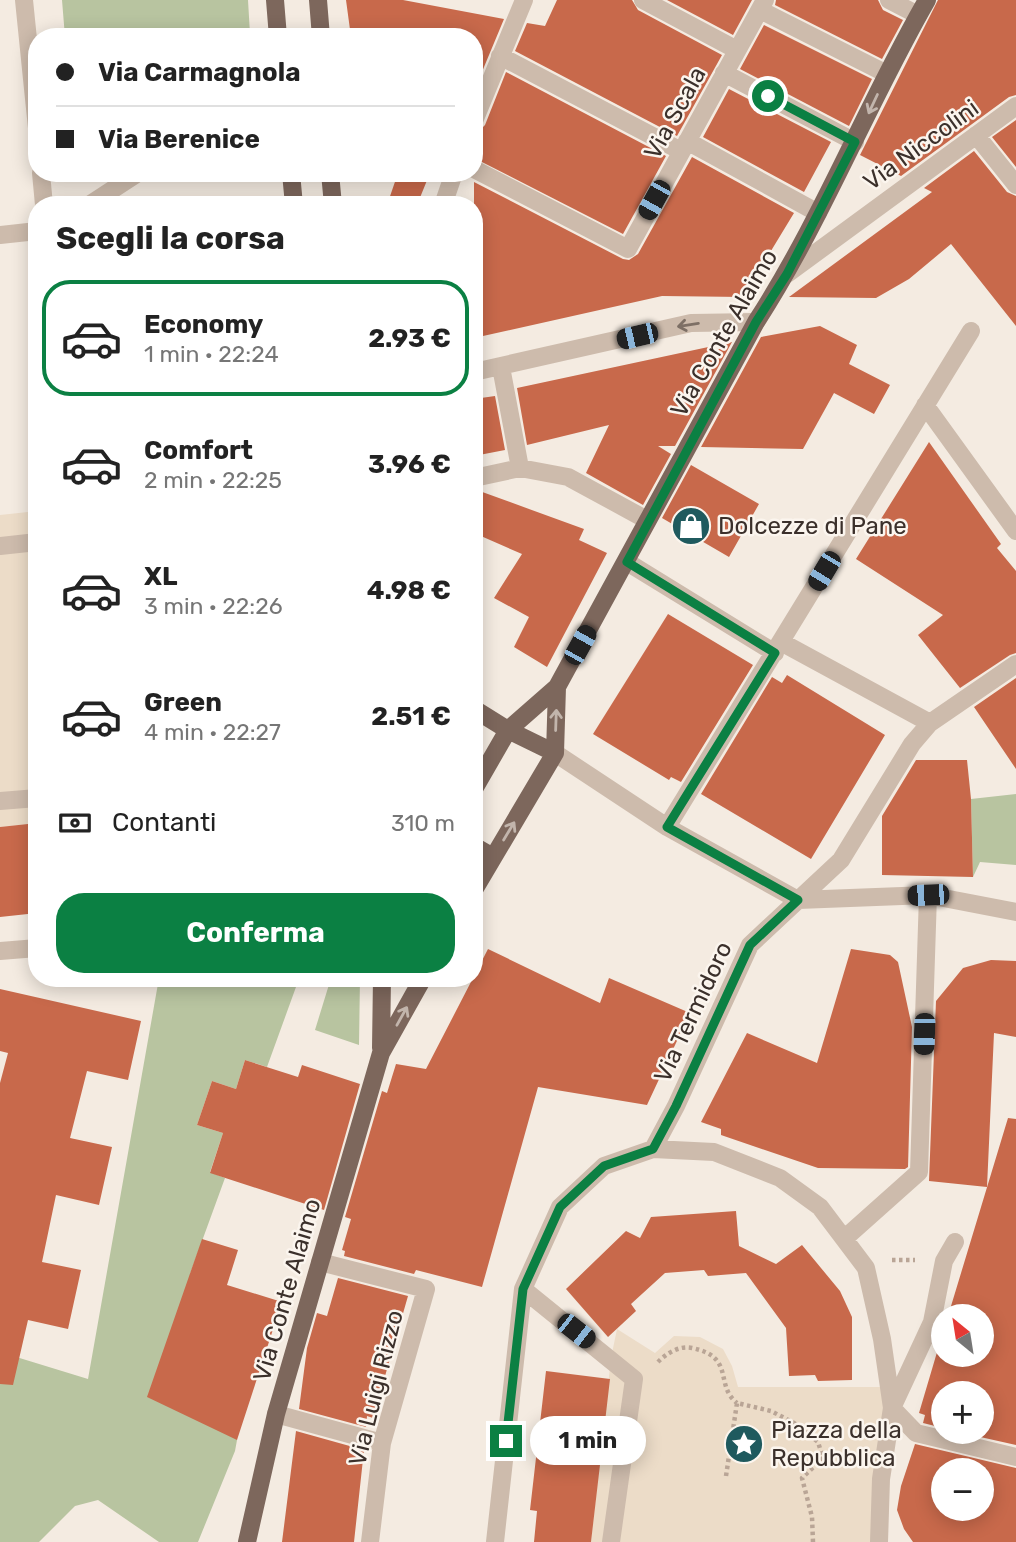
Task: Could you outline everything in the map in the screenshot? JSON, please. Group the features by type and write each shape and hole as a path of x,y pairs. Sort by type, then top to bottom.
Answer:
{"main road":[{"path":"275,0 277,28"},
{"path":"318,0 320,28"},
{"name":"Via Conte Alaimo","path":"557,687 756,322 787,274 922,8"},
{"path":"483,773 508,730 557,687"},
{"path":"483,874 555,753 557,687"},
{"path":"483,715 555,753"},
{"path":"483,851 493,857"},
{"path":"381,1053 382,987"},
{"path":"381,1053 418,987"},
{"name":"Via Conte Alaimo","path":"246,1540 276,1414 381,1053"}],"street":[{"path":"24,0 28,39"},
{"path":"643,0 737,50"},
{"path":"889,0 922,8"},
{"path":"483,98 517,2"},
{"path":"762,5 887,74"},
{"name":"Via Scala","path":"483,174 628,249 762,5"},
{"path":"500,56 818,213"},
{"path":"724,73 855,142"},
{"name":"Via Niccolini","path":"787,274 1016,106"},
{"path":"976,135 1016,185"},
{"path":"103,196 124,182"},
{"path":"0,235 28,232"},
{"path":"483,370 691,323 756,322"},
{"path":"667,827 971,331"},
{"path":"501,367 520,468"},
{"path":"925,405 1016,531"},
{"path":"483,476 520,468 568,477 647,520"},
{"path":"0,546 28,543"},
{"path":"627,562 778,647 930,723"},
{"name":"Via Termidoro","path":"653,1149 676,1106 750,945 841,860 912,744 930,723 1016,664"},
{"path":"555,753 667,827 798,900 928,895 1016,912"},
{"path":"0,801 28,799"},
{"path":"845,1238 919,1172 928,895"},
{"path":"0,951 28,949"},
{"path":"495,1542 523,1289 560,1207 604,1166 653,1149 714,1152 780,1178 821,1208 866,1268 881,1339 891,1408 881,1479 879,1542"},
{"path":"891,1408 932,1322 944,1261 955,1242"},
{"name":"Via Luigi Rizzo","path":"320,1262 426,1289 382,1443 370,1542"},
{"path":"523,1289 635,1379 611,1542"},
{"path":"891,1408 916,1433 1016,1457"},
{"path":"276,1414 382,1443"}],"path":[{"path":"866,1268 877,1259 944,1261"},
{"path":"635,1379 646,1373 666,1354 686,1347 707,1351 718,1360 731,1398 737,1403 771,1411 794,1423 818,1442 823,1458 802,1478 812,1517 813,1542"},
{"path":"726,1476 737,1403"}],"green space":[{"path":"62,0 248,0 250,28 64,28"},
{"path":"1016,794 1016,865 980,862 973,877 971,799"},
{"path":"157,987 296,987 267,1067 245,1060 236,1089 212,1081 197,1125 223,1133 210,1172 225,1178 190,1274 237,1440 198,1542 159,1542 98,1500 75,1506 39,1542 0,1542 0,1352 88,1379"},
{"path":"328,987 360,987 359,1045 315,1030"}],"shaded area":[{"path":"28,512 28,824 0,827 0,515"},
{"name":"Piazza della Repubblica","path":"617,1329 655,1353 674,1336 700,1337 723,1349 732,1366 738,1387 889,1387 879,1542 591,1542 611,1358"}],"building":[{"path":"346,0 403,0 504,19 483,69 483,28 350,28"},
{"path":"557,0 632,0 638,10 722,55 677,136 515,51 527,23 545,26"},
{"path":"667,0 752,0 733,35"},
{"path":"776,0 878,0 883,10 903,20 882,59 775,5"},
{"path":"938,0 1016,0 1016,95 1009,97 901,176 860,155"},
{"path":"764,25 872,79 849,126 740,69"},
{"path":"506,72 666,156 623,234 483,163 485,125"},
{"path":"729,89 831,142 804,192 703,137"},
{"path":"1016,120 1016,167 992,137"},
{"path":"974,151 1007,192 1016,196 1016,326 951,244 909,279 876,298 789,297 932,192 924,188"},
{"path":"692,157 794,213 743,297 662,296 483,336 483,196 474,196 474,182 623,259 629,260 638,254"},
{"path":"395,182 426,182 421,196 390,196"},
{"path":"820,326 857,345 849,364 890,385 874,414 834,393 803,449 701,447 761,337"},
{"path":"732,342 675,446 658,446 671,454 643,505 586,473 609,425 527,445 517,388 713,346 705,360"},
{"path":"495,396 505,450 483,454 483,398"},
{"path":"929,442 1001,544 997,548 1016,571 1016,653 960,688 918,635 943,615 856,559"},
{"path":"691,465 759,504 729,557 662,518"},
{"path":"483,492 584,529 579,540 607,553 547,667 514,647 529,617 494,598 522,554 483,537"},
{"path":"668,614 753,665 681,782 671,777 669,780 593,734"},
{"path":"787,675 885,735 811,859 701,794 772,677 782,683"},
{"path":"1016,678 1016,769 974,707"},
{"path":"916,760 967,760 973,877 882,875 882,816"},
{"path":"28,824 28,914 0,917 0,827"},
{"path":"488,949 600,1003 609,978 690,1013 647,1105 538,1087 482,1287 416,1270 414,1274 344,1256 345,1251 342,1250 351,1219 345,1217 382,1091 387,1093 396,1064 426,1069 468,987 483,987 483,959"},
{"path":"851,949 890,955 898,962 912,1027 908,1167 818,1168 721,1135 721,1129 701,1122 747,1033 817,1063"},
{"path":"991,960 1016,961 1016,1037 994,1033 987,1187 929,1181 936,1001 963,968"},
{"path":"0,989 141,1021 128,1080 87,1071 70,1138 112,1147 99,1205 56,1195 42,1262 81,1270 68,1329 28,1320 13,1385 0,1384 0,1083 8,1053 0,1051"},
{"path":"245,1060 298,1077 302,1065 360,1084 324,1210 210,1173 223,1133 197,1125 212,1081 236,1089"},
{"path":"1008,1118 1016,1119 1016,1445 994,1440 994,1381 931,1381 931,1425 923,1423 925,1415 919,1413 933,1367 994,1367 994,1304 952,1304"},
{"path":"736,1211 739,1246 776,1264 802,1245 840,1291 852,1317 852,1380 818,1381 815,1375 789,1376 786,1328 746,1273 708,1276 704,1270 665,1273 631,1304 636,1311 608,1337 566,1289 626,1231 640,1238 651,1217"},
{"path":"202,1239 238,1250 227,1285 282,1302 237,1440 147,1397"},
{"path":"338,1278 408,1296 373,1418 367,1416 366,1427 299,1409 307,1348 317,1313 327,1316"},
{"path":"546,1371 610,1379 591,1542 534,1542 537,1511 530,1510"},
{"path":"296,1431 364,1450 354,1542 282,1542"},
{"path":"915,1444 974,1458 931,1458 931,1521 994,1521 994,1463 1016,1468 1016,1542 913,1542 904,1529 897,1510 901,1486"}],"place":[{"name":"Dolcezze di Pane","path":"691,526"},
{"name":"Piazza della Repubblica","path":"744,1444"}],"route":[{"path":"506,1441 523,1289 560,1207 604,1166 653,1149 676,1106 750,945 798,900 667,827 775,653 627,562 647,520 756,322 787,274 855,142 768,96"}]}
